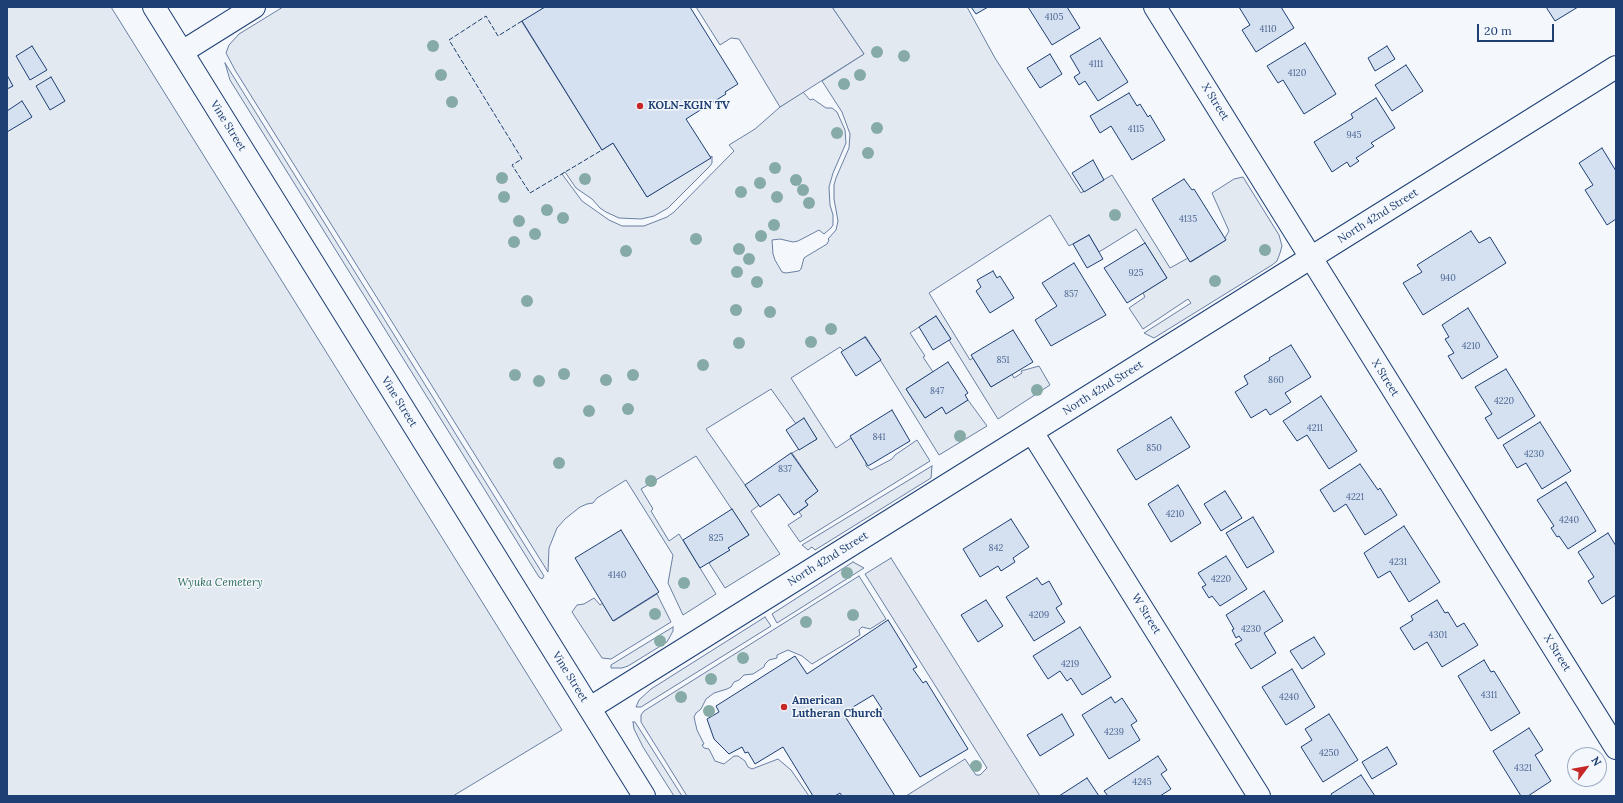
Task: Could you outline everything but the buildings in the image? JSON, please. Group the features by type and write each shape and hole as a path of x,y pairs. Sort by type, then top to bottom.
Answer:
{"street":[{"name":"Vine Street","path":"154,7 644,796"},
{"path":"182,52 254,7"},
{"name":"X Street","path":"1155,7 1616,748"},
{"name":"North 42nd Street","path":"590,708 1616,67"},
{"name":"W Street","path":"1032,432 1259,796"}],"green space":[{"name":"Wyuka Cemetery","path":"7,7 111,7 562,730 453,796 7,796"},
{"path":"283,7 545,7 522,22 602,150 613,143 647,197 712,156 712,163 710,166 668,208 654,216 641,219 619,218 606,212 592,199 576,188 565,172 562,174 582,201 609,220 622,226 644,226 667,217 674,212 734,151 729,145 755,129 780,107 803,92 810,100 813,99 826,108 832,108 837,112 845,130 846,143 833,173 829,187 830,205 833,215 833,225 831,228 824,234 819,230 798,241 793,242 780,239 772,240 775,260 782,272 786,273 799,271 804,258 827,244 828,239 836,230 838,221 834,199 834,185 849,148 850,134 842,112 822,81 864,54 832,7 967,7 995,58 1081,193 1112,175 1170,268 1188,258 1191,262 1226,240 1225,238 1229,231 1212,193 1234,179 1243,177 1279,235 1282,246 1277,261 1272,265 1154,338 1144,333 1191,303 1188,299 1143,329 1129,308 1145,297 1143,293 1167,278 1136,229 1099,252 1089,235 1069,246 1050,215 929,293 970,360 973,358 991,387 1012,374 1014,378 1022,373 1021,371 1039,366 1050,385 998,419 949,340 951,339 936,316 910,333 925,356 923,357 933,372 906,389 925,418 942,407 947,413 968,400 987,426 939,455 866,337 844,351 840,347 791,378 836,448 851,438 866,462 866,466 871,470 892,459 895,455 917,440 930,461 800,542 788,525 802,516 799,512 808,505 805,501 818,491 792,453 817,439 804,419 796,424 771,389 706,429 759,505 751,511 780,554 725,588 709,563 729,550 728,548 749,535 696,456 641,489 653,509 651,511 669,541 679,534 716,594 683,615 668,583 673,555 626,480 597,498 593,503 580,507 565,519 557,528 549,548 548,572 235,70 226,53 229,45 239,34"},
{"path":"225,63 544,576 542,579 539,577 230,80"},
{"path":"932,466 931,478 815,550 812,547 808,550 802,545"},
{"path":"853,562 864,568 777,623 772,614"},
{"path":"859,576 886,619 870,629 862,627 859,630 860,635 812,664 802,656 788,650 777,655 777,658 769,660 764,667 753,674 744,675 739,680 734,682 731,687 714,693 706,699 701,709 694,717 697,730 704,744 702,745 704,748 709,749 715,761 724,764 734,756 738,756 745,761 748,767 752,769 778,759 791,770 809,796 687,796 641,722 641,715 644,711"},
{"path":"657,594 671,622 611,659 602,658 572,612 577,605 584,604 594,598 600,605 603,603 614,621"},
{"path":"765,617 771,626 641,707 636,707 639,700 651,689"},
{"path":"673,627 673,631 667,642 628,666 622,668 611,668 611,665"},
{"path":"633,722 635,722 682,796 674,796 643,747 634,729"}],"shaded area":[{"path":"696,7 832,7 864,54 780,107 739,39 731,38 720,45"},
{"path":"891,558 1040,796 906,796 965,759 976,775 980,775 987,768 865,574"}],"fence":[{"path":"522,21 498,36 486,16 449,40 522,159 512,165 530,193 602,150"}],"place":[{"name":"KOLN-KGIN TV","path":"640,106"},
{"name":"American Lutheran Church","path":"784,707"}]}
